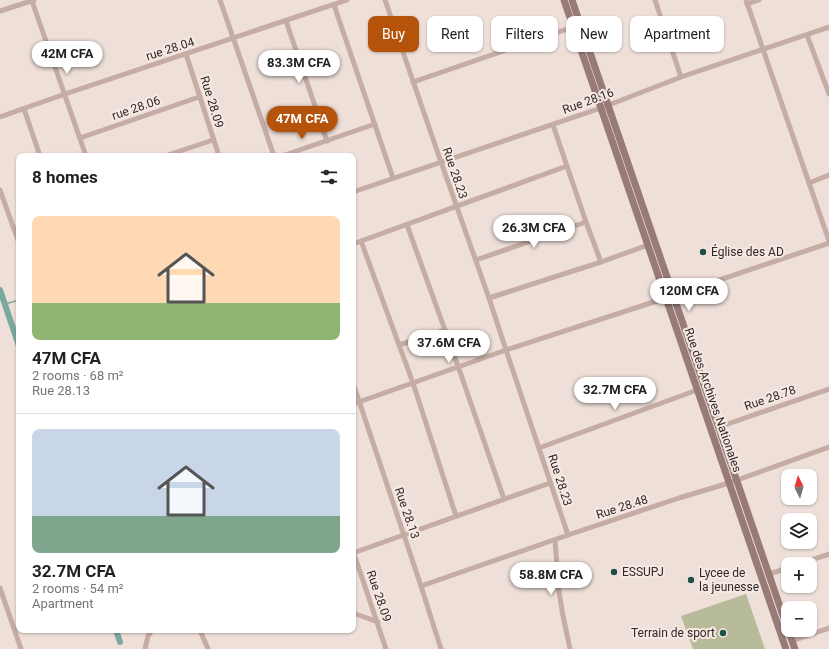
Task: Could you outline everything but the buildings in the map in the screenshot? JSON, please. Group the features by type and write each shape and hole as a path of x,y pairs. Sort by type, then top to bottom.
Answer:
{"street":[{"path":"0,11 33,0 85,153"},
{"path":"220,0 273,153"},
{"name":"rue 28.04","path":"0,117 347,0"},
{"name":"Rue 28.23","path":"385,0 456,206 490,298 568,535"},
{"name":"Rue des Archives Nationales","path":"564,0 570,16"},
{"name":"Rue des Archives Nationales","path":"572,0 648,245 670,297 697,390 786,649"},
{"path":"655,0 681,77"},
{"path":"356,403 458,366 670,297 829,242 746,2 759,0"},
{"path":"334,5 393,178"},
{"path":"286,21 327,141"},
{"name":"Rue 28.16","path":"356,191 605,107 681,77 829,27"},
{"path":"413,82 566,28"},
{"path":"807,35 827,79 829,94"},
{"name":"Rue des Archives Nationales","path":"583,52 605,107 670,297 737,480 781,609"},
{"name":"Rue 28.09","path":"186,54 218,153"},
{"name":"rue 28.06","path":"80,138 199,97"},
{"path":"24,109 39,153"},
{"path":"291,153 375,124"},
{"path":"553,125 601,262"},
{"path":"174,153 213,140"},
{"path":"356,243 567,166"},
{"path":"809,183 829,175"},
{"path":"0,190 16,235"},
{"path":"476,260 586,222"},
{"path":"407,225 504,499"},
{"path":"361,241 413,383 456,516"},
{"path":"490,298 648,245"},
{"path":"399,345 445,330"},
{"name":"Rue 28.78","path":"718,427 829,389"},
{"path":"539,448 697,390"},
{"name":"Rue 28.13","path":"356,393 441,649"},
{"name":"Rue 28.48","path":"421,586 568,535 729,483 829,447"},
{"path":"356,551 550,483"},
{"path":"555,540 559,592 570,649"},
{"path":"817,558 829,554"},
{"name":"Rue 28.09","path":"356,560 386,649"},
{"path":"769,574 781,570"},
{"path":"0,588 21,649"},
{"path":"356,614 378,622"},
{"path":"792,641 829,628"},
{"path":"145,649 150,633"},
{"path":"201,633 208,649"},
{"name":"Rue des Archives Nationales","path":"791,637 795,649"}],"green space":[{"name":"Terrain de sport","path":"746,594 765,649 693,649 681,616"}],"waterway":[{"path":"0,290 16,337"},
{"path":"5,304 16,301"},
{"path":"117,633 120,642"}],"place":[{"name":"Église des AD","path":"703,252"},
{"name":"ESSUPJ","path":"614,572"},
{"name":"Lycee de la jeunesse","path":"691,580"},
{"name":"Terrain de sport","path":"723,633"}]}
